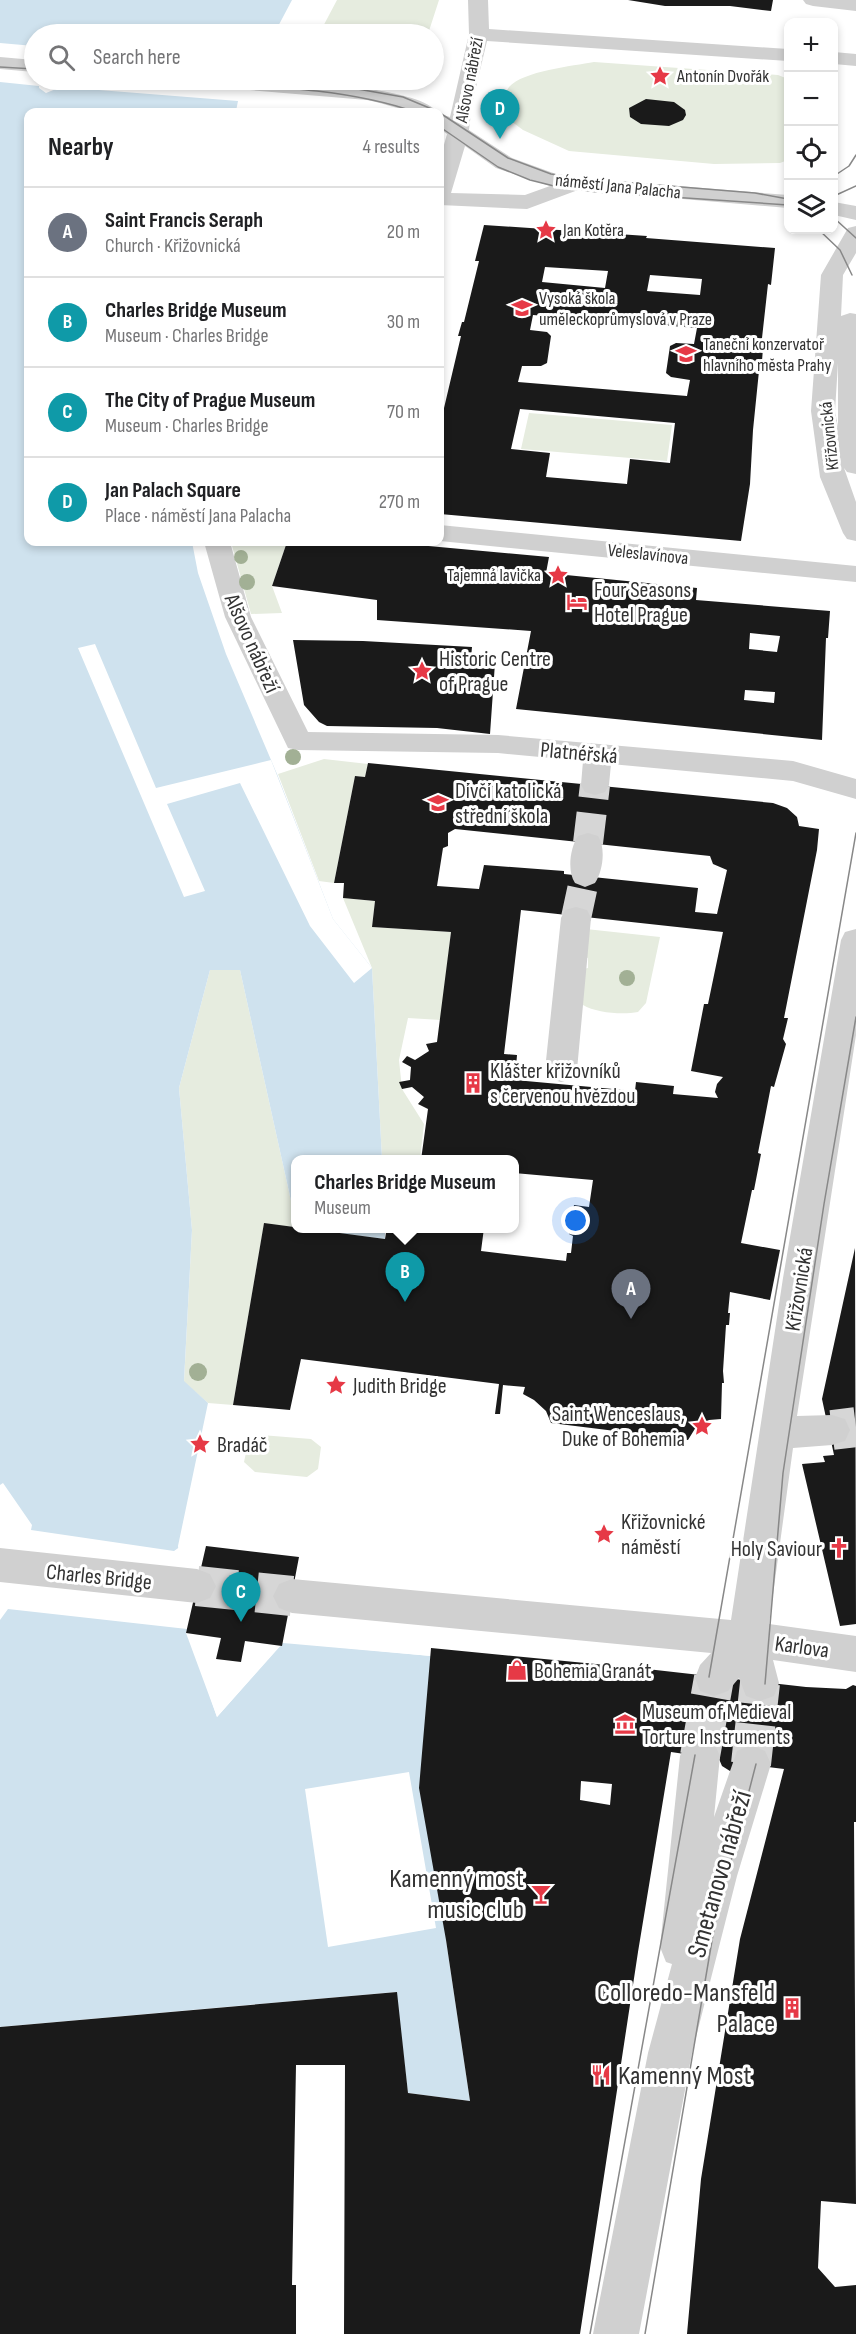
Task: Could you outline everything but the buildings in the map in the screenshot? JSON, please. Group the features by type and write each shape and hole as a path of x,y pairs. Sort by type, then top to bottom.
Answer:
{"street":[{"name":"Alšovo nábřeží","path":"444,180 458,133 462,104 479,34 478,0"},
{"path":"813,0 856,5"},
{"path":"479,34 784,56"},
{"path":"838,58 856,60"},
{"path":"0,63 24,65"},
{"path":"319,90 378,96 417,108"},
{"name":"náměstí Jana Palacha","path":"444,123 512,167 540,177 575,184 784,202"},
{"path":"444,199 527,202 575,184"},
{"path":"838,210 856,213"},
{"path":"856,233 849,384 850,431 856,467"},
{"name":"Křižovnická","path":"854,527 833,477 823,411 832,275 856,233"},
{"name":"Veleslavínova","path":"444,533 856,574"},
{"name":"Alšovo nábřeží","path":"218,546 238,617 298,741"},
{"name":"Platnéřská","path":"298,741 498,744 793,771 856,789"},
{"path":"595,784 598,753"},
{"path":"585,876 588,843"},
{"path":"561,1070 576,918"},
{"name":"Křižovnická","path":"748,1639 800,1278 856,940"},
{"path":"778,1433 831,1430"},
{"name":"Charles Bridge","path":"0,1565 197,1586"},
{"path":"292,1596 481,1612 748,1639"},
{"path":"714,1678 748,1639"},
{"path":"748,1639 760,1683"},
{"name":"Karlova","path":"748,1639 856,1654"},
{"name":"Smetanovo nábřeží","path":"670,2053 700,1756"},
{"name":"Smetanovo nábřeží","path":"616,2334 670,2053 716,1876 751,1764"}],"shaded area":[{"path":"337,0 439,0 431,24 324,24"},
{"path":"594,62 778,75 784,77 784,162 714,164 569,151 523,130 503,115 504,100 509,87 525,77"},
{"path":"529,413 672,425 667,461 521,449"},
{"path":"232,546 286,546 272,586 282,613 251,614"},
{"path":"324,759 368,764 365,777 355,776 334,883 319,881 278,774"},
{"path":"343,898 375,901 372,927 451,932 441,1020 408,1018 399,1060 402,1089 424,1124 420,1155 382,1155 372,968"},
{"path":"586,929 660,937 646,1003 638,1012 610,1013 583,1005 583,969 588,968 588,958 584,957"},
{"path":"210,970 240,970 291,1201 291,1227 264,1224 233,1405 208,1403 184,1382 192,1230 179,1088"},
{"path":"261,1435 311,1439 321,1447 318,1469 307,1477 255,1472 244,1462 248,1443"}],"water":[{"path":"0,0 292,0 279,24 24,24 24,90 246,90 237,108 24,108 24,546 193,546 198,573 226,654 277,774 333,919 372,968 382,1155 291,1155 291,1201 240,970 210,970 179,1088 192,1230 184,1381 208,1403 178,1546 187,1629 217,1717 283,1642 431,1656 446,1940 470,2101 408,2093 396,1992 0,2027"},
{"path":"336,1233 385,1233 385,1239"}],"pier":[{"path":"0,43 24,45 24,84 0,82"},
{"path":"99,90 250,90 245,103 241,104 240,108 237,108 238,101"},
{"path":"95,644 156,788 271,760 333,919 372,968 354,983 310,926 240,783 167,804 205,891 184,897 78,648"},
{"path":"3,1483 32,1525 31,1530 174,1551 181,1546 189,1633 218,1711 282,1640 431,1653 431,1656 283,1643 217,1717 186,1633 187,1629 8,1609 0,1620 0,1485"},
{"path":"409,1772 436,1928 328,1947 305,1789"}],"tunnel":[{"path":"588,843 595,785"},
{"path":"576,918 585,876"},
{"path":"832,1430 856,1427"},
{"path":"197,1586 292,1596"},
{"path":"700,1756 714,1678"},
{"path":"751,1764 760,1683"}],"tram line":[{"path":"0,67 24,68"},
{"path":"305,90 354,96 402,108"},
{"path":"363,90 403,97 429,108"},
{"path":"444,116 508,158 551,174 583,179 755,193 784,198"},
{"path":"444,130 498,167 530,180 554,186 597,192 784,205"},
{"path":"838,173 849,166 856,155"},
{"path":"838,194 856,186"},
{"path":"838,222 856,238"},
{"path":"823,234 840,250 852,275"},
{"path":"709,1677 856,833"},
{"path":"765,1684 783,1473 824,1204 856,1017"},
{"path":"590,2334 695,1755"},
{"path":"645,2334 715,1923 756,1764"}],"place":[{"name":"Antonín Dvořák","path":"660,76"},
{"name":"Jan Palach Square","path":"500,139"},
{"name":"Jan Kotěra","path":"546,230"},
{"name":"Vysoká škola uměleckoprůmyslová v Praze","path":"522,308"},
{"name":"Taneční konzervatoř hlavního města Prahy","path":"686,354"},
{"name":"Tajemná lavička","path":"558,575"},
{"name":"Four Seasons Hotel Prague","path":"577,602"},
{"name":"Historic Centre of Prague","path":"422,671"},
{"name":"Dívčí katolická střední škola","path":"438,803"},
{"name":"Klášter křižovníků s červenou hvězdou","path":"473,1083"},
{"name":"Charles Bridge Museum","path":"405,1302"},
{"name":"Saint Francis Seraph","path":"631,1319"},
{"name":"Judith Bridge","path":"336,1385"},
{"name":"Saint Wenceslaus, Duke of Bohemia","path":"702,1426"},
{"name":"Bradáč","path":"200,1444"},
{"name":"Křižovnické náměstí","path":"604,1534"},
{"name":"Holy Saviour","path":"839,1548"},
{"name":"The City of Prague Museum","path":"241,1622"},
{"name":"Bohemia Granát","path":"517,1670"},
{"name":"Museum of Medieval Torture Instruments","path":"625,1724"},
{"name":"Kamenný most music club","path":"541,1894"},
{"name":"Colloredo-Mansfeld Palace","path":"792,2008"},
{"name":"Kamenný Most","path":"601,2075"}]}
